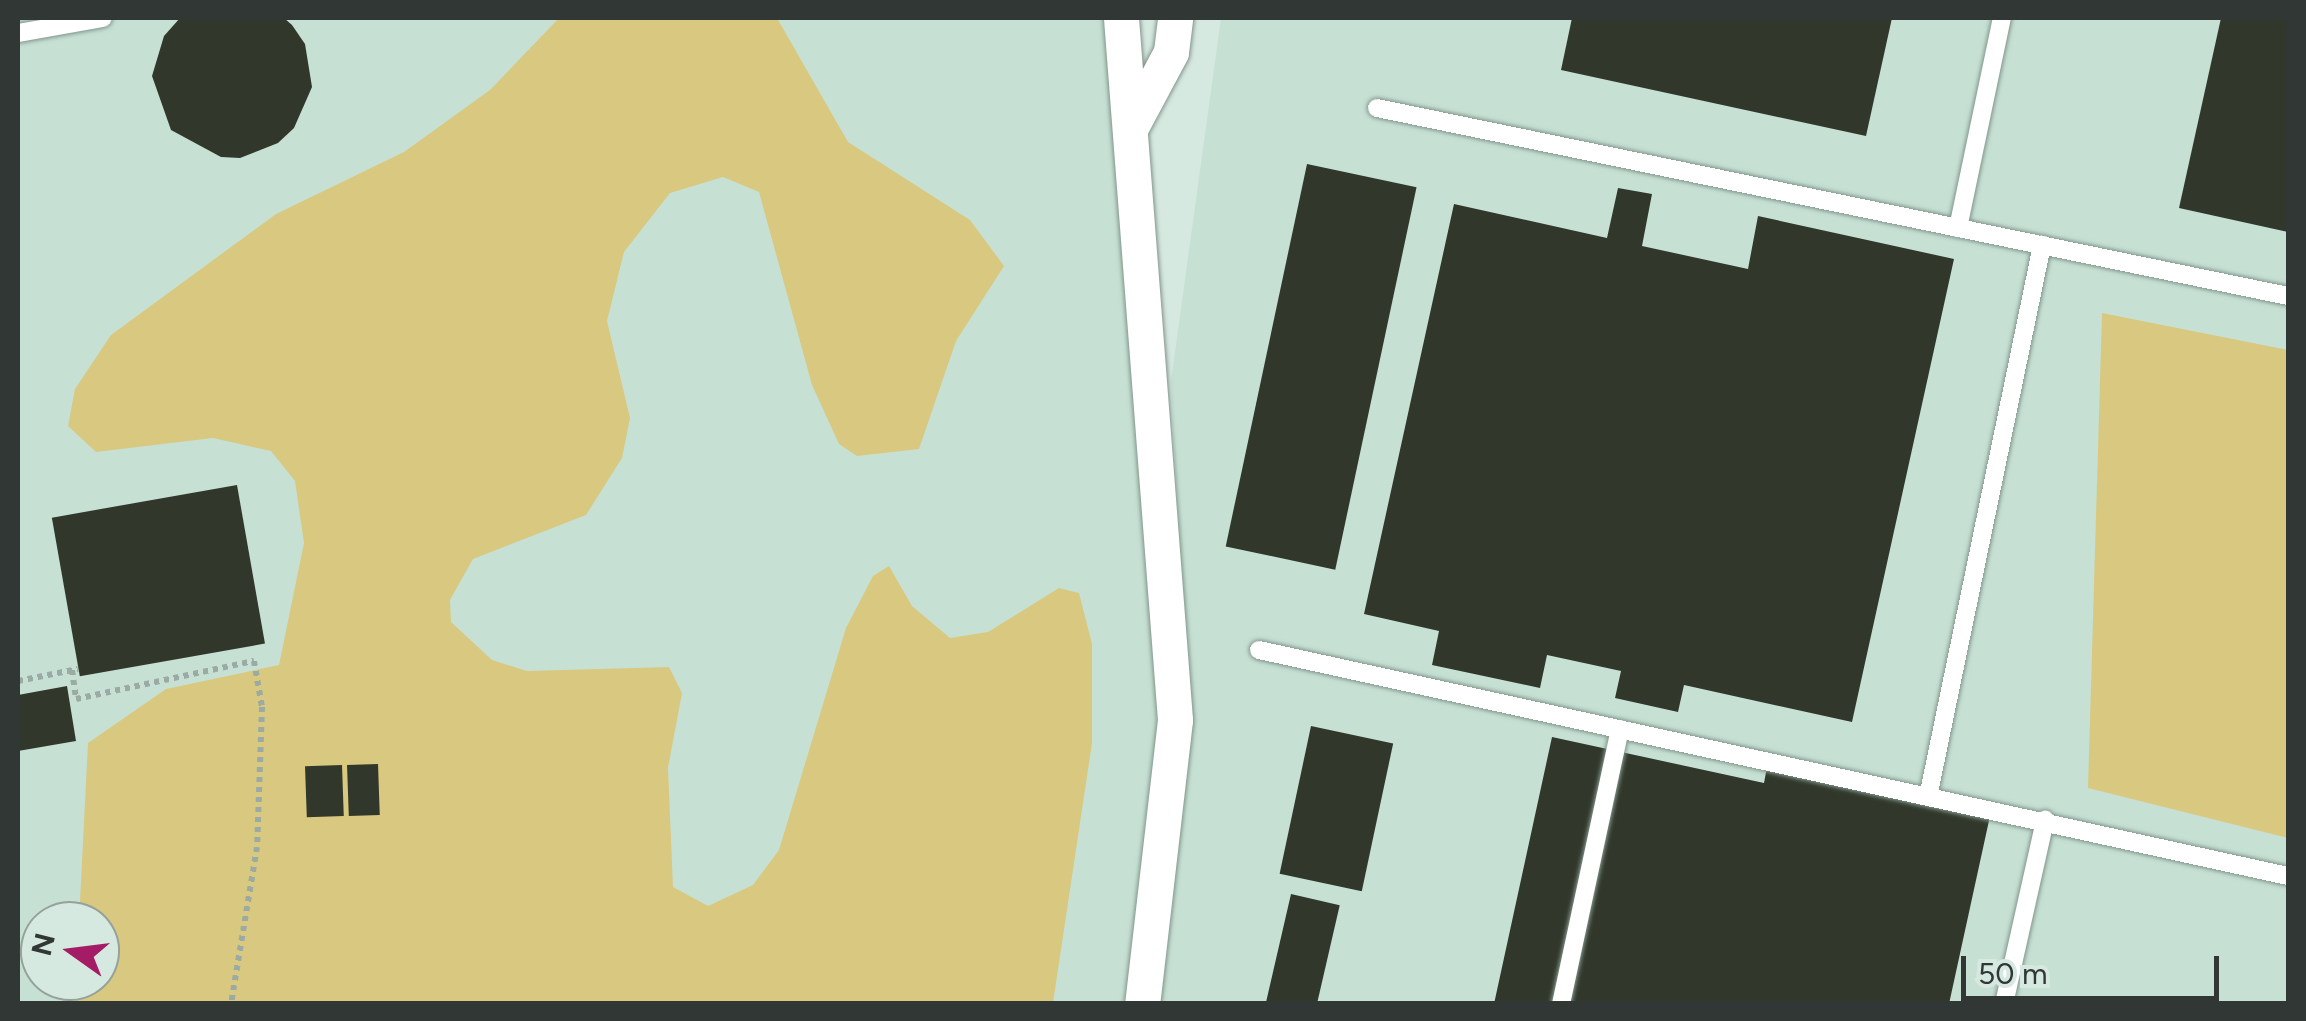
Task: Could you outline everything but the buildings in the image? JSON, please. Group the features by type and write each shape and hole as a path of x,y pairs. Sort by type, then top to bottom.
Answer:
{"street":[{"path":"1122,18 1175,720 1142,1004"},
{"path":"1130,128 1170,52 1175,18"}],"lane":[{"path":"18,33 103,18"},
{"path":"1958,228 2002,18"},
{"path":"1377,108 2288,296"},
{"path":"1928,797 2042,246"},
{"path":"1259,650 2288,876"},
{"path":"1561,1004 1620,729"},
{"path":"2004,1004 2045,820"}],"path":[{"path":"18,681 75,670 76,698 254,661 262,707 256,846 231,1004"}],"shaded area":[{"path":"18,18 1104,18 1159,718 1125,1003 18,1003"},
{"path":"559,18 777,18 848,142 970,220 1004,266 956,341 919,449 857,456 839,444 812,385 759,192 723,177 670,193 624,252 607,321 630,418 622,458 586,515 473,559 450,600 451,622 492,660 527,671 669,667 682,693 668,768 673,887 708,906 753,885 779,850 846,628 873,576 889,566 912,606 950,638 988,632 1059,588 1079,593 1092,644 1092,743 1053,1003 75,1003 120,1001 120,901 80,901 88,743 166,689 279,665 304,543 295,481 271,451 213,438 96,452 68,426 75,389 111,335 276,214 404,152 490,90"},
{"path":"1221,18 2288,18 2288,1003 1155,1004 1189,722 1171,381"},
{"path":"2102,313 2288,350 2288,838 2088,788"}]}
